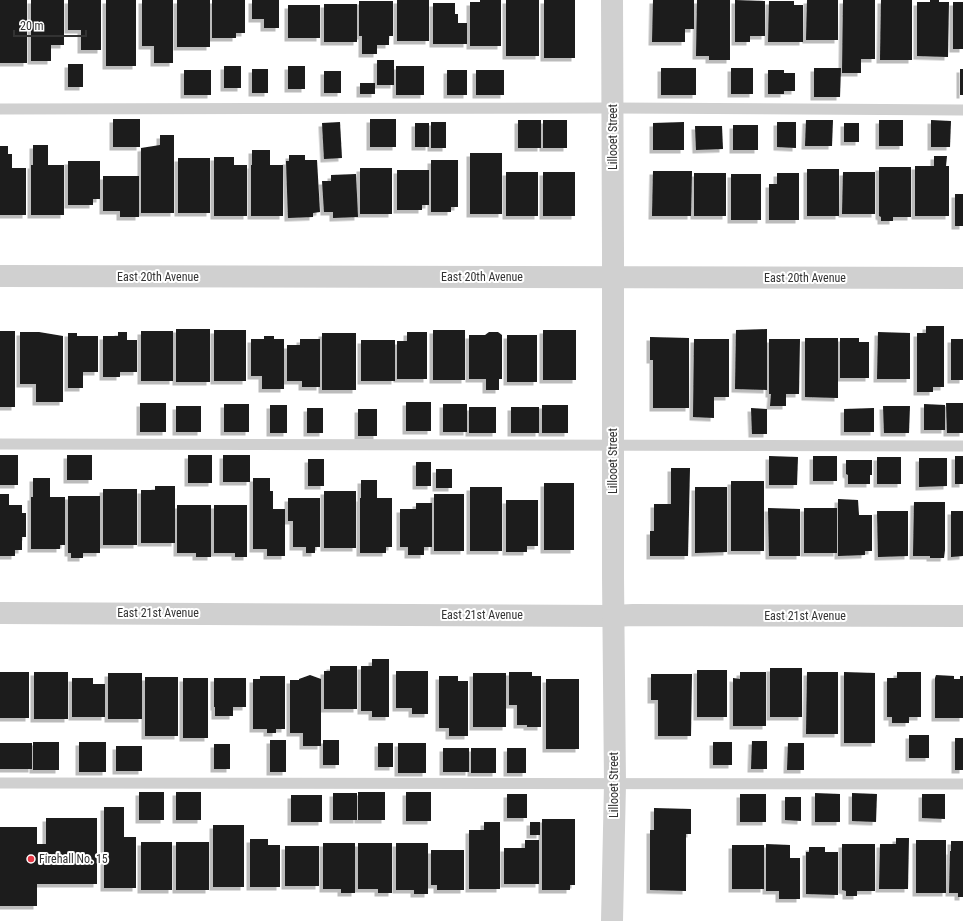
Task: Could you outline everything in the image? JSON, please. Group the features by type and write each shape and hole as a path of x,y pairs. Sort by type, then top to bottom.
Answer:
{"street":[{"name":"Lillooet Street","path":"612,0 613,616 615,784 612,921"},
{"name":"East 20th Avenue","path":"0,276 963,278"},
{"name":"East 21st Avenue","path":"0,613 963,616"}],"lane":[{"path":"0,109 613,108 963,110"},
{"path":"0,444 963,446"},
{"path":"0,783 963,784"}],"building":[{"path":"0,0 27,0 27,63 0,63"},
{"path":"31,0 64,0 64,45 51,45 51,61 31,61"},
{"path":"68,0 101,0 101,50 81,50 81,30 68,30"},
{"path":"106,0 136,0 136,66 106,66"},
{"path":"142,0 173,0 173,63 154,63 154,46 142,46"},
{"path":"177,0 210,0 210,47 177,47"},
{"path":"212,0 245,0 245,33 236,33 236,38 212,38"},
{"path":"252,0 279,0 279,28 264,28 264,19 252,19"},
{"path":"397,0 429,0 429,41 397,41"},
{"path":"480,0 501,0 501,46 470,46 470,2 480,2"},
{"path":"506,0 539,0 539,56 506,56"},
{"path":"544,0 575,0 575,58 544,58"},
{"path":"653,0 694,0 694,29 685,29 685,42 652,42"},
{"path":"697,0 730,0 730,60 709,60 709,56 696,56"},
{"path":"735,0 765,1 765,36 750,36 750,42 735,42"},
{"path":"807,0 838,0 838,40 806,40"},
{"path":"843,0 875,0 875,59 861,59 861,73 842,73"},
{"path":"881,0 912,0 912,60 880,60"},
{"path":"930,0 949,2 948,57 917,56 917,2 930,2"},
{"path":"359,1 393,1 393,36 389,36 389,45 377,45 377,54 362,54 362,36 359,36"},
{"path":"769,1 794,1 794,5 803,5 803,42 768,42"},
{"path":"953,2 963,2 963,49 953,49"},
{"path":"433,3 455,3 455,14 458,14 458,23 467,23 467,44 433,44"},
{"path":"324,4 357,4 357,42 324,42"},
{"path":"288,5 320,5 320,38 288,38"},
{"path":"377,60 394,60 394,85 377,85"},
{"path":"68,64 83,64 83,87 68,87"},
{"path":"224,66 241,66 241,88 224,88"},
{"path":"288,66 305,66 305,89 288,89"},
{"path":"396,66 424,66 424,95 396,95"},
{"path":"661,68 696,68 696,95 661,95"},
{"path":"731,68 753,68 753,94 731,94"},
{"path":"814,68 841,68 840,97 814,97"},
{"path":"252,69 268,69 268,93 252,93"},
{"path":"960,69 963,69 963,95 960,95"},
{"path":"184,70 211,70 211,95 184,95"},
{"path":"447,70 467,70 467,95 447,95"},
{"path":"476,70 504,70 504,95 476,95"},
{"path":"768,70 784,70 784,73 795,73 795,91 784,91 784,94 768,94"},
{"path":"324,71 341,71 341,93 324,93"},
{"path":"360,83 375,83 375,94 360,94"},
{"path":"113,119 140,119 140,147 113,147"},
{"path":"370,119 396,119 396,147 370,147"},
{"path":"518,120 541,120 541,148 518,148"},
{"path":"543,120 567,120 567,148 543,148"},
{"path":"806,120 833,120 832,146 805,146"},
{"path":"879,120 903,120 903,146 879,146"},
{"path":"931,120 951,121 950,147 931,147"},
{"path":"340,122 342,158 324,159 322,123"},
{"path":"431,122 446,122 446,148 431,148"},
{"path":"684,122 684,150 653,150 653,123"},
{"path":"777,122 796,122 796,148 777,147"},
{"path":"415,123 429,123 429,147 415,147"},
{"path":"844,123 859,123 859,142 844,142"},
{"path":"733,125 758,125 758,150 733,150"},
{"path":"695,126 722,126 723,149 696,150"},
{"path":"160,135 174,135 174,213 141,213 141,148 160,145"},
{"path":"33,145 48,145 48,165 64,165 64,215 31,215 31,165 33,165"},
{"path":"0,146 8,146 8,154 12,154 12,168 26,168 26,215 0,215"},
{"path":"252,150 270,150 270,165 283,165 283,216 251,216"},
{"path":"470,153 502,153 502,214 470,214"},
{"path":"289,155 305,155 305,160 317,160 320,212 313,213 313,217 288,218 286,161 289,161"},
{"path":"934,156 947,156 946,166 949,166 949,216 915,216 915,166 934,166"},
{"path":"214,157 234,157 234,165 247,165 247,216 214,216"},
{"path":"178,158 210,158 210,213 178,213"},
{"path":"431,160 458,160 458,207 451,207 451,212 431,212"},
{"path":"68,161 100,161 100,199 93,199 93,205 68,205"},
{"path":"879,167 911,167 911,217 893,217 893,221 881,221 881,217 879,216"},
{"path":"360,168 392,168 392,214 360,214"},
{"path":"807,169 839,169 839,216 807,216"},
{"path":"397,170 429,170 429,205 422,205 422,210 397,210"},
{"path":"653,171 692,171 691,216 652,216"},
{"path":"506,172 538,172 538,216 506,216"},
{"path":"543,172 575,172 575,216 543,216"},
{"path":"843,172 875,172 875,214 842,214"},
{"path":"694,173 726,173 726,216 694,216"},
{"path":"777,173 799,173 799,220 769,220 769,184 777,184"},
{"path":"356,174 358,217 333,218 333,212 324,212 322,181 331,181 331,175"},
{"path":"731,174 761,174 761,220 731,220"},
{"path":"103,176 139,176 139,217 120,217 120,211 103,211"},
{"path":"955,194 963,194 963,226 955,226"},
{"path":"926,326 944,326 944,387 933,387 933,392 917,392 917,333 926,333"},
{"path":"176,329 210,329 210,382 176,382"},
{"path":"767,329 767,390 735,389 736,330"},
{"path":"214,330 246,330 246,381 214,381"},
{"path":"433,330 465,330 465,380 433,380"},
{"path":"543,330 576,330 576,380 543,380"},
{"path":"0,331 15,331 15,407 0,407"},
{"path":"141,331 173,331 173,381 141,381"},
{"path":"20,332 39,332 63,336 63,402 36,402 36,384 20,384"},
{"path":"118,332 127,332 127,340 137,340 137,372 120,372 120,377 103,377 103,336 118,336"},
{"path":"407,332 427,332 427,379 397,379 397,341 407,341"},
{"path":"489,332 498,332 502,335 502,379 499,379 499,390 486,390 486,379 469,379 469,335 485,335"},
{"path":"878,332 910,333 910,379 877,379"},
{"path":"68,333 77,333 77,336 98,336 98,372 83,372 83,388 68,388"},
{"path":"322,333 356,333 356,390 322,390"},
{"path":"507,335 537,335 537,382 507,382"},
{"path":"264,336 274,336 274,339 284,339 284,389 262,389 262,376 251,376 251,339 264,339"},
{"path":"650,337 689,338 689,408 653,408 653,360 650,360"},
{"path":"805,338 838,338 838,398 805,397"},
{"path":"840,338 859,338 859,342 869,342 869,378 840,378"},
{"path":"300,339 320,339 320,387 302,387 302,381 287,381 287,345 300,345"},
{"path":"694,339 729,339 729,397 714,397 714,418 693,417"},
{"path":"769,339 800,339 799,394 786,394 786,406 770,406"},
{"path":"951,339 963,339 963,380 951,380"},
{"path":"361,340 395,340 395,381 361,381"},
{"path":"406,402 431,402 431,431 406,431"},
{"path":"140,403 166,403 166,432 140,432"},
{"path":"946,403 963,403 963,433 947,433"},
{"path":"224,404 249,404 249,432 224,432"},
{"path":"443,404 467,404 467,432 443,432"},
{"path":"924,404 945,405 945,430 924,430"},
{"path":"270,405 287,405 287,433 270,433"},
{"path":"542,405 568,405 568,433 542,433"},
{"path":"176,406 201,406 201,432 176,432"},
{"path":"883,406 910,406 909,433 884,433"},
{"path":"469,407 496,407 496,433 469,433"},
{"path":"511,407 539,407 539,433 511,433"},
{"path":"307,408 323,408 323,433 307,433"},
{"path":"751,408 767,409 767,434 752,434"},
{"path":"874,408 874,432 844,432 844,409"},
{"path":"358,409 377,409 377,436 358,436"},
{"path":"0,455 18,455 18,485 0,485"},
{"path":"67,455 92,455 92,480 67,480"},
{"path":"188,455 212,455 212,483 188,483"},
{"path":"223,455 250,455 250,482 223,482"},
{"path":"769,456 798,457 797,485 769,485"},
{"path":"813,456 837,456 837,481 813,481"},
{"path":"955,456 963,456 963,484 955,484"},
{"path":"877,457 901,457 901,484 877,484"},
{"path":"919,458 947,458 947,486 919,487"},
{"path":"308,459 324,459 324,486 308,486"},
{"path":"846,460 872,460 872,475 870,475 870,484 848,484"},
{"path":"416,462 431,462 431,486 416,486"},
{"path":"671,468 690,468 688,556 650,556 650,531 654,531 654,504 671,504"},
{"path":"436,469 452,469 452,488 436,488"},
{"path":"33,478 50,478 50,497 65,497 65,545 60,545 60,549 31,549 31,497 33,497"},
{"path":"253,478 270,478 270,491 273,491 273,509 285,509 285,556 267,556 267,549 253,549"},
{"path":"361,480 377,480 377,498 392,498 392,547 386,547 386,553 360,553"},
{"path":"731,481 764,481 764,551 731,551"},
{"path":"544,483 574,483 574,550 544,550"},
{"path":"155,486 175,486 175,543 141,543 141,490 155,490"},
{"path":"470,487 502,487 502,551 470,551"},
{"path":"695,487 727,487 727,552 695,553"},
{"path":"103,489 137,489 137,545 103,545"},
{"path":"324,491 356,491 356,548 324,548"},
{"path":"0,494 9,494 9,505 22,505 22,513 26,513 26,537 22,537 22,550 15,550 15,556 0,556"},
{"path":"434,494 464,494 464,551 434,551"},
{"path":"68,496 100,496 100,553 83,553 83,558 71,558 71,553 68,553"},
{"path":"288,498 320,498 320,547 315,547 315,553 306,553 306,547 293,547 293,521 288,521"},
{"path":"838,499 858,500 859,515 872,515 872,551 865,551 865,555 838,556"},
{"path":"506,500 538,500 538,546 527,546 527,552 506,552"},
{"path":"914,502 945,502 944,558 913,556"},
{"path":"416,503 432,503 432,547 424,547 424,555 408,555 408,547 400,547 400,509 416,509"},
{"path":"177,505 211,505 211,557 196,557 196,553 177,553"},
{"path":"214,505 247,505 247,557 235,557 235,553 214,553"},
{"path":"768,508 800,509 800,556 769,556"},
{"path":"804,508 837,508 837,553 804,553"},
{"path":"877,511 908,511 908,556 878,557"},
{"path":"951,511 963,511 963,556 951,557"},
{"path":"372,659 389,659 389,717 372,717 372,711 361,711 361,666 372,666"},
{"path":"330,666 357,666 357,709 324,709 324,671 330,671"},
{"path":"770,668 802,668 802,717 770,717"},
{"path":"697,670 727,670 727,717 697,717"},
{"path":"396,671 428,671 428,714 412,714 412,708 396,708"},
{"path":"0,672 29,672 29,718 0,718"},
{"path":"34,672 68,672 68,719 34,719"},
{"path":"509,672 532,672 532,676 541,676 541,727 517,725 517,705 509,705"},
{"path":"740,672 766,672 766,726 733,726 733,678 740,679"},
{"path":"807,672 838,672 838,734 806,734"},
{"path":"844,672 875,673 875,743 844,743"},
{"path":"897,672 921,672 921,717 909,717 909,723 892,723 892,717 887,717 887,678 897,678"},
{"path":"108,673 142,673 142,719 108,719"},
{"path":"473,673 506,673 506,727 473,727"},
{"path":"651,674 692,674 691,736 658,736 658,700 651,700"},
{"path":"310,675 321,679 321,746 303,746 303,733 290,733 290,680 299,680"},
{"path":"936,675 954,676 954,679 960,679 960,676 963,676 963,718 935,718"},
{"path":"260,676 285,676 285,729 276,729 276,733 267,733 267,729 253,729 253,679 260,679"},
{"path":"439,676 458,676 458,681 468,681 468,736 449,736 449,728 439,728"},
{"path":"145,677 178,677 178,736 145,736"},
{"path":"72,678 93,678 93,684 105,684 105,717 72,717"},
{"path":"183,678 208,678 208,738 183,738"},
{"path":"214,678 246,678 246,707 233,707 233,716 215,716"},
{"path":"546,679 579,679 579,749 546,749"},
{"path":"909,735 929,735 929,758 909,758"},
{"path":"955,738 963,738 963,770 955,770"},
{"path":"270,740 286,740 286,772 270,772"},
{"path":"323,740 339,740 339,765 323,765"},
{"path":"752,741 767,741 767,769 751,769"},
{"path":"33,742 59,742 59,770 33,770"},
{"path":"79,742 106,742 106,772 79,772"},
{"path":"713,742 732,742 732,765 713,765"},
{"path":"0,743 32,743 32,769 0,769"},
{"path":"378,743 393,743 393,767 378,767"},
{"path":"398,743 426,743 426,773 398,773"},
{"path":"788,743 804,743 804,770 787,770"},
{"path":"214,744 230,744 230,769 214,769"},
{"path":"116,746 142,746 142,771 116,771"},
{"path":"443,748 469,748 469,772 443,772"},
{"path":"471,748 496,748 496,773 471,773"},
{"path":"507,748 526,748 526,773 507,773"},
{"path":"139,792 164,792 164,820 139,820"},
{"path":"176,792 201,792 201,820 176,820"},
{"path":"358,792 385,792 385,820 358,820"},
{"path":"406,792 431,792 431,821 406,821"},
{"path":"333,793 357,793 357,820 333,820"},
{"path":"815,793 840,794 840,822 815,822"},
{"path":"852,793 877,794 876,822 852,821"},
{"path":"507,794 527,794 527,818 507,818"},
{"path":"740,794 766,794 766,822 740,822"},
{"path":"922,794 945,794 945,819 922,818"},
{"path":"291,795 322,795 322,822 291,822"},
{"path":"785,797 801,797 801,821 785,820"},
{"path":"104,807 124,807 124,837 136,837 136,888 104,888"},
{"path":"654,808 691,809 691,834 686,834 686,891 650,890 650,830 654,830"},
{"path":"46,818 97,818 97,884 37,884 37,906 0,906 0,827 37,827 37,844 46,844"},
{"path":"542,819 575,819 575,885 570,885 570,890 542,890"},
{"path":"484,822 500,822 500,889 469,889 469,830 484,830"},
{"path":"530,822 540,822 540,835 530,835"},
{"path":"213,825 244,825 244,887 213,887"},
{"path":"896,838 909,838 908,889 879,889 880,844 896,844"},
{"path":"250,839 268,839 268,845 280,845 280,887 250,887"},
{"path":"525,840 539,840 539,884 504,884 504,848 525,848"},
{"path":"916,840 946,840 946,893 916,893"},
{"path":"951,841 963,841 963,897 958,897 958,893 949,893"},
{"path":"141,842 172,842 172,890 141,890"},
{"path":"176,842 209,842 209,890 176,890"},
{"path":"323,843 355,843 355,893 341,893 341,889 323,889"},
{"path":"358,843 392,843 392,893 378,893 378,889 358,889"},
{"path":"396,843 428,843 428,894 414,894 414,890 396,890"},
{"path":"766,844 790,845 790,858 800,858 800,899 779,899 779,891 766,891"},
{"path":"842,844 875,844 875,891 857,891 857,896 846,896 846,891 842,890"},
{"path":"732,845 764,845 764,889 732,889"},
{"path":"285,846 319,846 319,886 285,886"},
{"path":"809,847 825,847 825,852 838,852 838,895 806,894 806,852 809,852"},
{"path":"431,850 464,850 464,890 437,890 437,885 431,885"}],"place":[{"name":"Firehall No. 15","path":"31,859"}]}
